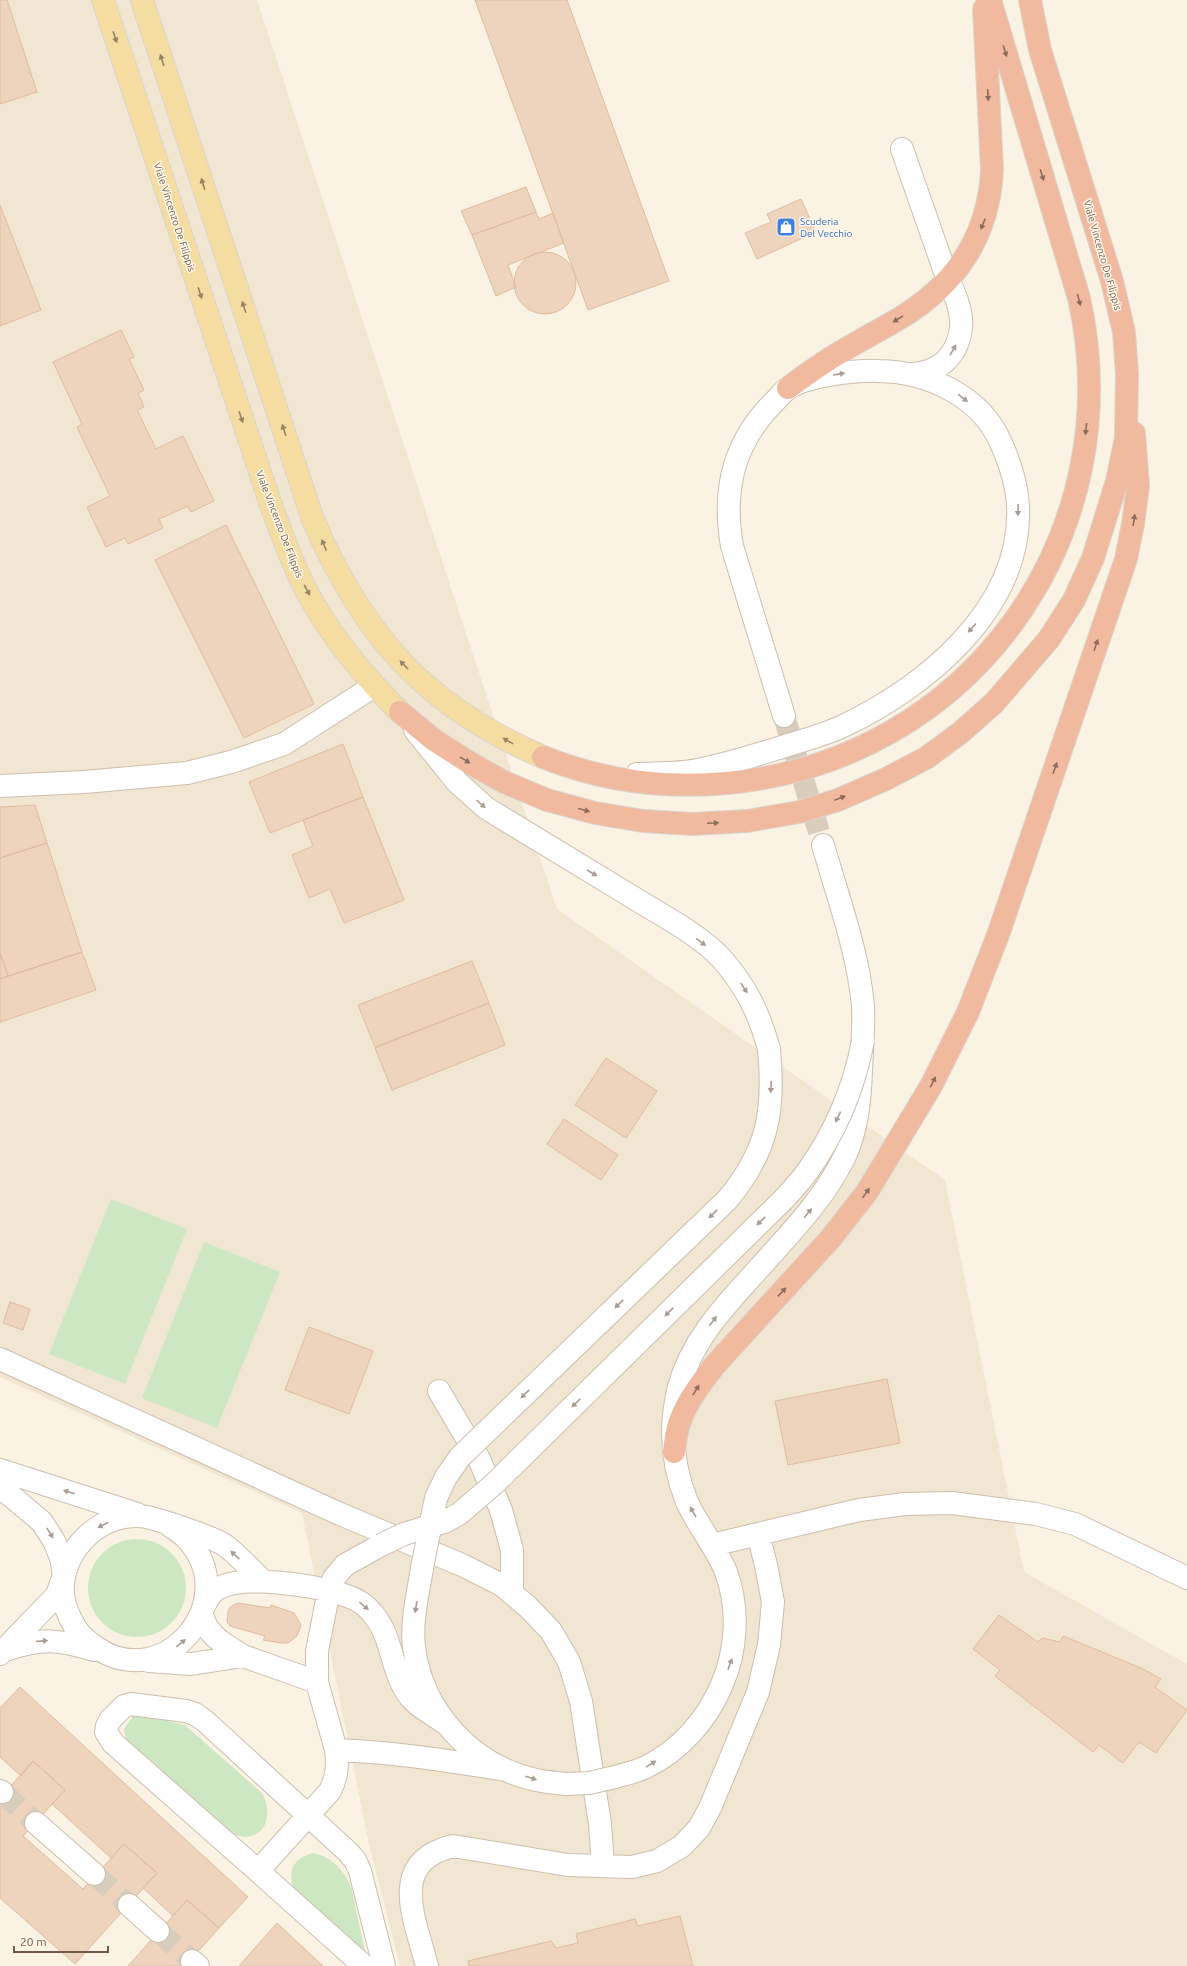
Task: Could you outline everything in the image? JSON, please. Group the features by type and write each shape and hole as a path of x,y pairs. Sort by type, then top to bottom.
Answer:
{"highway":[{"path":"788,388 823,363 912,310 948,280 977,239 986,216 991,194 992,170 983,0"},
{"path":"543,757 591,774 627,782 665,786 706,785 754,781 790,774 831,760 872,742 908,723 946,695 976,668 1010,628 1035,589 1055,551 1076,485 1086,432 1090,365 1086,330 1079,298 990,0"},
{"name":"Viale Vincenzo De Filippis","path":"400,712 434,740 470,764 504,782 548,800 595,813 643,821 692,824 747,821 798,812 838,800 886,779 926,758 960,733 994,703 1048,638 1074,600 1093,558 1117,481 1126,438 1127,374 1124,332 1112,281 1040,50 1030,0"},
{"path":"674,1452 678,1425 687,1405 700,1384 715,1365 831,1238 867,1192 931,1086 968,1012 998,935 1126,559 1133,524 1138,486 1136,445 1127,374"}],"main road":[{"name":"Viale Vincenzo De Filippis","path":"103,0 263,483 287,548 302,583 321,616 374,686 400,712"},
{"path":"142,0 313,520 330,559 365,619 387,647 425,686 484,727 511,743 543,757"}],"street":[{"path":"784,716 732,546 728,520 728,494 734,467 742,445 755,424 788,388 808,380 836,374 867,370 910,374 925,373 936,369 945,362 954,351 959,339 961,326 960,314 902,149"},
{"path":"543,757 596,770 632,774 668,773 696,770 734,761 815,736 841,726 893,698 924,676 951,652 979,621 995,598 1007,574 1014,554 1016,539 1017,498 1014,477 997,434 981,413 962,396 938,383 910,374"},
{"path":"0,786 84,782 187,773 231,762 284,744 374,686"},
{"path":"400,712 457,782 486,808 685,929 720,957 737,977 753,1002 762,1023 769,1049 772,1079 768,1122 754,1163 742,1183 727,1200 460,1457 446,1477 440,1491 429,1528 414,1622 414,1646 418,1672 431,1703 445,1723 469,1748 506,1770"},
{"path":"336,1750 376,1752 422,1757 506,1770 536,1780 566,1784 589,1783 644,1768 668,1753 686,1739 702,1721 722,1684 732,1658 734,1612 732,1592 725,1571 688,1502 679,1476 672,1433 674,1410 687,1363 701,1338 717,1316 805,1217 828,1186 844,1158 854,1134 860,1102 863,1041 862,1002 852,945 823,845"},
{"path":"258,1871 323,1800 336,1778 338,1764 336,1750 317,1682 317,1651 329,1590 334,1578 345,1565 380,1544 404,1534 429,1528 458,1514 494,1484 783,1200 807,1173 826,1142 851,1087 858,1067 863,1041"},
{"path":"0,1359 340,1514 462,1565 502,1585 512,1593 551,1631 569,1662 581,1701 600,1824 603,1866"},
{"path":"439,1391 479,1459 501,1510 512,1550 512,1593"},
{"path":"0,1470 214,1539 226,1546 263,1581"},
{"path":"0,1489 10,1495 42,1522 54,1541 61,1558 64,1575 63,1594 67,1612 76,1629 86,1641 113,1656 147,1659 170,1651 189,1636 204,1609 210,1594 227,1584 246,1581 263,1581 329,1590 354,1599 372,1613 388,1639 396,1670 411,1698 445,1723"},
{"path":"712,1545 859,1510 905,1504 959,1504 1036,1514 1075,1524 1187,1578"},
{"path":"2,1652 57,1595 72,1554 85,1536 103,1524 124,1517 146,1517"},
{"path":"168,1524 187,1538 200,1558 207,1580 204,1609 205,1626 214,1636 243,1656 317,1682"},
{"path":"427,1966 409,1898 410,1882 416,1868 425,1857 438,1849 453,1846 568,1865 632,1867 657,1861 682,1846 699,1828 710,1808 758,1692 769,1645 773,1602 758,1534"},
{"path":"2,1652 30,1642 46,1640 66,1642 113,1656 191,1664 243,1656"},
{"path":"364,1966 113,1743 106,1732 107,1726 114,1715 124,1706 139,1703 195,1714 205,1721 309,1816 356,1860 384,1966"},
{"path":"36,1823 94,1874"},
{"path":"129,1905 158,1931"}],"shaded area":[{"path":"0,0 257,0 557,909 945,1180 1024,1572 1187,1664 1187,1966 400,1966 369,1844 302,1513 0,1377"}],"green space":[{"path":"111,1199 187,1229 125,1384 49,1354"},
{"path":"204,1242 280,1272 217,1428 142,1398"},
{"path":"137,1539 156,1543 172,1553 182,1569 186,1588 182,1607 172,1623 156,1633 137,1637 118,1633 102,1623 92,1607 88,1588 92,1569 102,1553 118,1543"},
{"path":"141,1715 185,1725 262,1793 265,1799 267,1818 262,1829 258,1833 248,1837 229,1833 132,1747 126,1740 124,1729 133,1716"},
{"path":"313,1853 330,1860 340,1869 348,1880 351,1886 366,1956 293,1887 291,1875 294,1865 301,1858"}],"building":[{"path":"0,0 7,0 37,92 0,104"},
{"path":"475,0 567,0 669,281 588,310"},
{"path":"526,187 536,212 472,235 461,211"},
{"name":"Scuderia Del Vecchio","path":"801,199 816,232 757,259 745,233 771,222 767,214"},
{"path":"0,205 41,310 0,326"},
{"path":"536,212 539,219 553,213 564,243 508,265 516,287 496,296 472,235"},
{"path":"539,252 551,252 567,261 574,271 576,283 574,295 567,305 551,314 539,314 528,309 519,300 514,289 514,277 519,266 528,257"},
{"path":"121,330 134,357 129,359 144,390 138,393 144,407 137,410 156,449 183,436 214,501 191,512 188,506 159,519 163,528 128,544 125,538 106,547 87,507 110,496 77,427 82,424 53,362"},
{"path":"226,525 314,704 244,738 155,560"},
{"path":"343,744 363,797 270,833 249,782"},
{"path":"363,797 404,900 344,923 330,889 309,898 292,855 313,846 303,820"},
{"path":"35,805 47,843 0,858 0,807"},
{"path":"47,843 82,952 8,976 0,953 0,858"},
{"path":"82,952 96,990 0,1022 0,979"},
{"path":"0,953 8,976 0,979"},
{"path":"472,961 489,1003 375,1047 358,1005"},
{"path":"489,1003 505,1045 392,1090 375,1048"},
{"path":"606,1058 657,1091 626,1138 575,1105"},
{"path":"564,1119 618,1155 601,1180 547,1144"},
{"path":"10,1302 30,1309 23,1330 3,1323"},
{"path":"309,1327 373,1351 349,1414 285,1390"},
{"path":"887,1379 900,1443 788,1465 775,1401"},
{"path":"238,1603 270,1608 271,1605 294,1613 301,1625 297,1636 288,1643 281,1643 263,1640 265,1636 230,1626 227,1622 228,1612 230,1607"},
{"path":"999,1615 1038,1642 1042,1638 1060,1642 1063,1636 1141,1668 1161,1679 1155,1687 1187,1710 1156,1753 1139,1742 1123,1763 1099,1745 1093,1752 995,1676 1000,1670 973,1649"},
{"path":"20,1687 248,1897 219,1928 187,1900 173,1916 143,1888 157,1873 124,1844 111,1858 52,1804 65,1790 33,1761 21,1776 0,1757 0,1708"},
{"path":"33,1761 65,1790 23,1836 83,1889 124,1844 157,1873 75,1964 0,1898 0,1798"},
{"path":"187,1900 219,1928 185,1966 128,1966"},
{"path":"680,1916 693,1966 469,1966 468,1961 551,1941 556,1948 578,1943 576,1934 635,1919 638,1926"},
{"path":"277,1923 323,1966 239,1966"}],"tunnel":[{"path":"784,716 823,845"},
{"path":"2,1792 36,1823"},
{"path":"94,1874 129,1905"},
{"path":"158,1931 192,1961"}],"place":[{"name":"Scuderia Del Vecchio","path":"786,227"}]}
